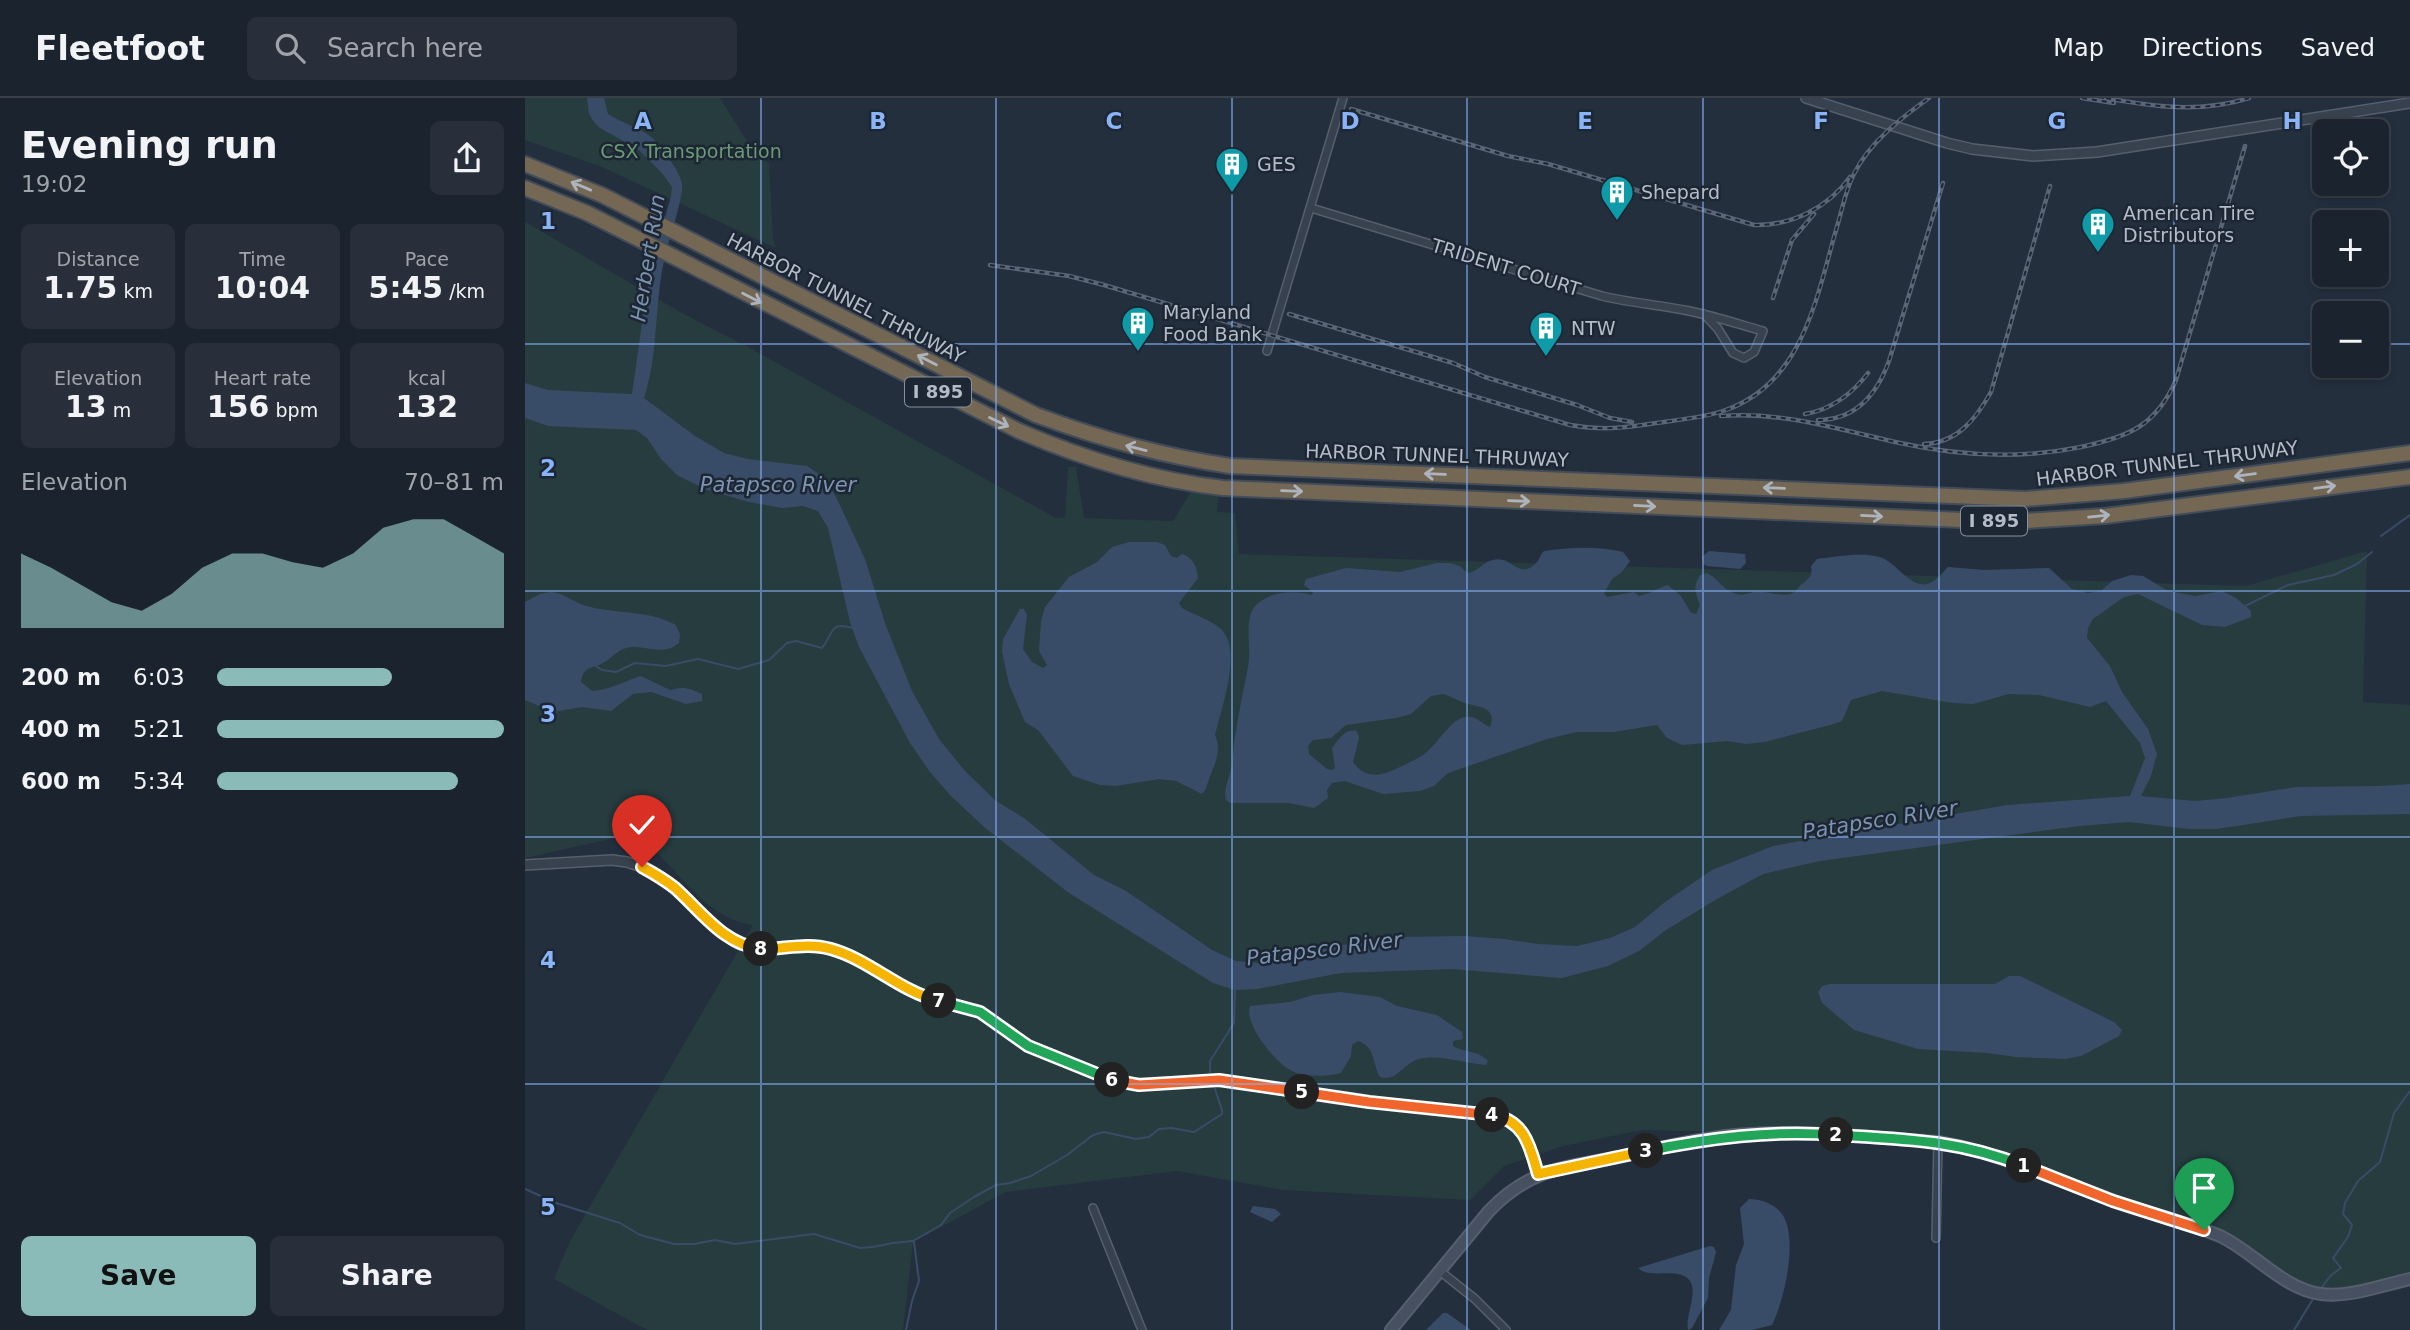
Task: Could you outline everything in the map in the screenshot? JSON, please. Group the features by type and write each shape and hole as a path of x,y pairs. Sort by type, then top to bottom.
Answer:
{"highway":[{"name":"HARBOR TUNNEL THRUWAY","path":"525,164 602,195 1037,415 1104,439 1203,462 1230,466 2025,499 2123,491 2410,453"},
{"name":"I 895","path":"525,188 587,213 691,268 1019,431 1082,457 1197,485 2008,522 2105,516 2410,477"}],"main road":[{"path":"1391,1330 1501,1199 1524,1181 1538,1174 1688,1143 1748,1134 1802,1132 1938,1142 1994,1155 2113,1201 2220,1237 2308,1291 2333,1294 2410,1279"}],"street":[{"path":"1267,351 1343,98"},
{"path":"1805,98 1972,149 2051,156 2097,152 2410,103"},
{"name":"TRIDENT COURT","path":"1311,208 1602,296 1640,305 1704,314 1763,331 1754,352 1744,358 1733,353 1718,328 1704,314"},
{"path":"525,865 612,860 642,867 674,888 713,925 738,944 763,949 813,945 847,954 919,995 980,1012 1022,1042 1045,1054 1126,1084 1219,1080 1339,1099 1508,1119 1526,1137 1538,1174"},
{"path":"1936,1238 1938,1142"},
{"path":"1093,1208 1142,1330"},
{"path":"1440,1271 1475,1299 1506,1330"}],"green space":[{"name":"CSX Transportation","path":"525,98 720,98 745,138 769,164 773,238 776,248 602,167 525,140"},
{"path":"525,222 682,313 1056,518 1065,517 1068,467 1076,467 1084,518 1173,521 1191,492 1219,495 1217,512 1235,513 1239,554 2246,586 2367,551 2363,702 2410,705 2410,1275 2333,1290 2322,1289 2299,1281 2221,1231 2114,1197 2005,1154 1959,1141 1938,1137 1803,1128 1747,1128 1717,1132 1642,1130 1563,1146 1504,1166 1470,1200 1283,1190 1177,1171 1006,1192 913,1242 903,1330 647,1330 554,1279 570,1241 753,925 739,922 715,910 650,846 632,834 525,858"}],"water":[{"name":"Patapsco River","path":"587,98 604,98 608,114 649,135 655,141 675,168 682,184 679,207 665,256 652,363 644,398 695,436 724,453 748,459 807,466 822,476 836,497 865,559 886,626 912,691 939,739 965,771 996,801 1024,818 1094,875 1126,891 1212,950 1236,961 1259,963 1324,948 1396,937 1465,936 1577,946 1610,938 1635,927 1665,902 1712,870 1773,846 2007,805 2130,796 2145,758 2140,743 2106,701 2090,707 2039,695 2009,694 1973,704 1882,691 1851,700 1842,721 1765,742 1746,744 1727,741 1682,745 1667,738 1657,725 1614,732 1577,732 1547,739 1448,773 1434,786 1420,791 1383,794 1345,781 1332,783 1327,790 1328,798 1314,808 1289,803 1230,803 1226,800 1225,792 1248,667 1252,611 1262,600 1275,594 1298,592 1312,595 1313,592 1304,585 1306,579 1346,568 1400,572 1437,563 1450,563 1460,566 1467,573 1489,561 1500,559 1528,569 1544,551 1603,549 1623,552 1630,561 1622,572 1612,579 1604,593 1607,597 1634,592 1639,596 1668,585 1681,596 1691,613 1696,614 1700,605 1696,586 1700,575 1707,573 1737,594 1760,592 1786,595 1794,592 1808,578 1811,566 1817,559 1856,555 1886,560 1906,577 1920,584 1928,584 1948,567 1984,570 2049,568 2072,589 2088,593 2101,591 2112,581 2131,575 2143,576 2168,591 2195,596 2222,591 2236,598 2251,611 2251,617 2225,627 2202,625 2138,594 2124,597 2093,619 2088,628 2087,638 2110,666 2122,692 2148,729 2157,754 2151,776 2141,796 2195,801 2296,787 2410,784 2410,814 2301,816 2217,829 2189,829 2129,822 2079,826 1820,861 1763,874 1666,930 1639,951 1608,966 1562,978 1452,969 1341,973 1257,989 1235,990 1213,983 1069,893 984,827 930,772 910,743 859,647 850,622 828,528 818,511 803,506 782,508 749,502 707,490 677,475 661,459 647,438 636,430 548,426 525,418 525,383 548,390 632,394 645,302 672,187 638,149 600,128 589,114","holes":["1443,694 1488,711 1492,720 1490,727 1473,717 1461,719 1424,754 1392,771 1378,775 1365,773 1353,762 1359,738 1357,731 1346,733 1332,748 1335,767 1333,770 1327,769 1309,754 1308,746 1313,740 1331,738 1346,725 1411,714 1431,696"]},
{"path":"1129,542 1157,542 1165,545 1171,556 1177,558 1182,554 1192,560 1198,578 1179,603 1182,608 1217,626 1227,638 1230,650 1229,680 1215,735 1217,756 1202,794 1176,781 1159,779 1116,786 1100,785 1073,776 1038,730 1025,722 1009,684 1002,652 1003,639 1020,609 1024,609 1027,615 1023,649 1032,662 1043,668 1047,665 1039,651 1045,607 1069,577 1097,562 1112,547"},
{"path":"1709,551 1745,554 1746,563 1740,569 1707,566 1703,564 1702,557"},
{"path":"551,592 586,606 666,620 676,625 680,634 679,643 673,647 662,650 627,648 589,669 584,673 581,682 592,691 641,676 670,690 694,690 702,694 702,701 686,704 651,692 633,694 611,711 582,707 553,712 525,700 525,602"},
{"path":"2009,976 2020,976 2114,1022 2122,1030 2119,1036 2081,1056 2065,1059 1918,1049 1854,1030 1822,1003 1818,992 1822,986 1830,984 1995,984"},
{"path":"1340,992 1380,997 1397,1006 1437,1015 1462,1032 1463,1039 1453,1041 1453,1046 1480,1055 1488,1061 1486,1065 1444,1058 1419,1059 1396,1075 1386,1078 1380,1077 1377,1072 1368,1047 1358,1041 1352,1045 1351,1056 1341,1073 1323,1076 1303,1074 1285,1067 1270,1052 1251,1022 1250,1006 1290,1002 1313,995"},
{"path":"1749,1199 1776,1207 1787,1225 1789,1253 1785,1286 1772,1325 1752,1330 1719,1330 1731,1310 1736,1265 1744,1244 1740,1208"},
{"path":"1253,1206 1275,1209 1281,1214 1272,1222 1250,1212"},
{"path":"1714,1247 1716,1252 1709,1278 1708,1298 1692,1328 1688,1330 1693,1292 1690,1281 1679,1274 1650,1273 1638,1268"},
{"path":"1443,1313 1447,1313 1471,1330 1426,1330"}],"waterway":[{"path":"2381,536 2410,515"},
{"path":"2245,606 2288,585 2334,575 2357,564 2372,552"},
{"path":"593,664 602,670 616,672 635,663 666,666 698,659 738,669 769,660 787,643 796,641 822,648 836,627 853,628"},
{"path":"1210,1072 1210,1061 1234,1023 1235,989"},
{"path":"525,1189 556,1203 620,1223 640,1235 674,1244 715,1240 735,1244 814,1234 860,1248 873,1247 913,1241 941,1225 950,1213 974,1197 996,1185 1031,1176 1067,1155 1093,1135 1104,1132 1136,1139 1149,1137 1159,1129 1194,1132 1222,1114 1214,1086"},
{"path":"2322,1287 2331,1275 2341,1268 2333,1258 2348,1237 2352,1225 2343,1214 2345,1203 2358,1181 2380,1162 2394,1113 2410,1091"},
{"path":"906,1330 919,1281 914,1242"},
{"path":"2294,1330 2313,1299"}],"railway":[{"path":"990,265 1069,276 1104,285 1570,425 1621,428 1704,416 1750,399 1771,382 1788,361 1802,337 1812,311 1854,174 1877,142 1929,98"},
{"path":"2082,98 2114,103"},
{"path":"2106,98 2177,107 2213,106 2249,98"},
{"path":"1351,109 1754,225 1782,222 1808,213 1831,198 1850,177"},
{"path":"1721,416 1789,419 1922,447 1990,454 2059,451 2126,434 2150,419 2168,396 2176,380 2245,146"},
{"path":"1818,420 1831,419 1854,410 1871,394 1884,373 1943,183"},
{"path":"1924,444 1936,443 1964,428 1991,392 2050,186"},
{"path":"1773,298 1792,240 1814,214"},
{"path":"1289,314 1453,363 1485,377 1610,418 1632,422"},
{"path":"1805,414 1824,409 1841,400 1868,373"}],"place":[{"name":"GES","path":"1232,194"},
{"name":"Shepard","path":"1617,222"},
{"name":"American Tire Distributors","path":"2098,254"},
{"name":"Maryland Food Bank","path":"1138,353"},
{"name":"NTW","path":"1546,358"}],"route":[{"path":"642,867 674,888 725,936 738,944 763,949 813,945 847,954 919,995 980,1012 1028,1046 1045,1054 1126,1084 1219,1080 1339,1099 1498,1116 1515,1124 1526,1137 1538,1174 1718,1137 1748,1134 1802,1132 1938,1142 1994,1155 2113,1201 2204,1230"}],"water label":[{"name":"Herbert Run","path":"648,258"}]}
